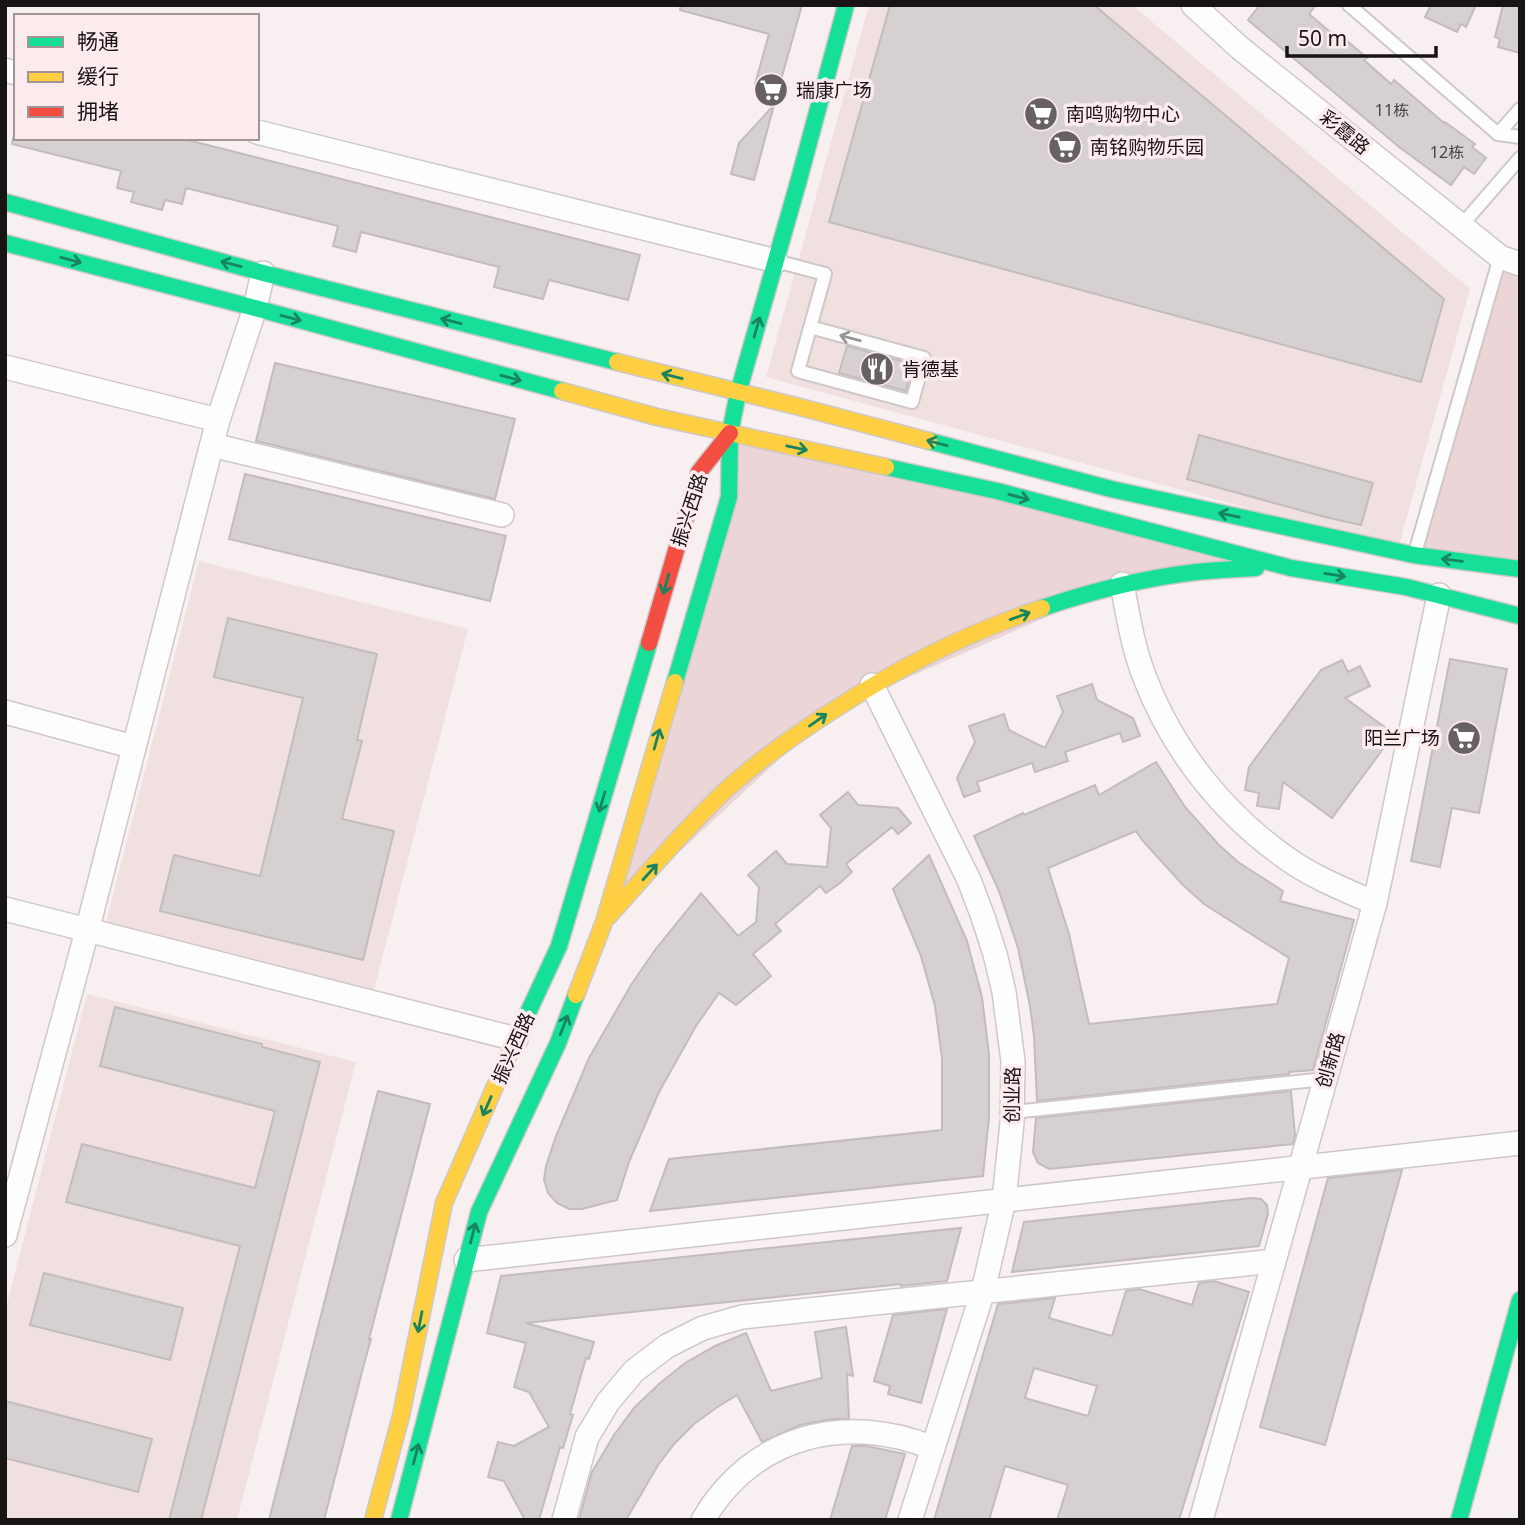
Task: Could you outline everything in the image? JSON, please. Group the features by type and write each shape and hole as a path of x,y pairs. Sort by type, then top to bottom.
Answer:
{"main road":[{"path":"730,433 738,393 846,5"},
{"path":"5,202 263,273 796,406 1111,489 1414,555 1520,569"},
{"path":"5,243 657,417 997,491 1291,568 1406,587 1520,617"},
{"name":"振兴西路","path":"399,1520 479,1212 558,1043 604,922 729,497 730,433"},
{"name":"振兴西路","path":"373,1520 401,1416 444,1203 559,946 699,472 730,433"},
{"path":"604,922 718,798 792,738 872,685 912,663 997,624 1122,584 1216,570 1291,568"},
{"path":"1460,1520 1520,1300"}],"street":[{"name":"彩霞路","path":"1193,5 1240,47 1461,226 1510,261"},
{"path":"259,132 776,261"},
{"path":"5,1235 8,1211 88,931 218,420 263,273"},
{"path":"5,366 218,420"},
{"path":"212,445 502,515"},
{"path":"1122,584 1130,631 1144,677 1164,720 1189,761 1218,798 1252,831 1290,860 1331,884 1375,903"},
{"name":"创新路","path":"1200,1520 1375,903 1439,595"},
{"name":"创业路","path":"872,685 964,869 984,917 1006,1005 1013,1061 1013,1112 1004,1200 984,1291 910,1520"},
{"path":"5,712 134,747"},
{"path":"5,909 516,1039"},
{"path":"466,1259 1520,1143"},
{"path":"564,1520 587,1437 608,1402 634,1371 667,1346 703,1328 742,1317 1274,1261"},
{"path":"703,1520 724,1489 740,1474 758,1460 795,1441 836,1432 857,1431 896,1435 933,1448"}],"lane":[{"path":"1349,5 1498,134 1520,137"},
{"path":"1498,134 1520,109"},
{"path":"1461,226 1520,158"},
{"path":"776,261 825,274 810,327 798,371 912,402 924,358 810,327"},
{"path":"1414,555 1510,261"},
{"path":"1013,1112 1325,1079"}],"shaded area":[{"name":"南铭购物乐园","path":"869,5 1132,5 1470,289 1398,549 766,377"},
{"path":"1500,257 1520,264 1520,569 1414,555"},
{"path":"736,434 1291,568 1122,584 831,711 604,922"},
{"path":"199,561 468,629 372,997 104,930"},
{"path":"87,994 356,1062 237,1520 5,1520 5,1312"}],"building":[{"name":"瑞康广场","path":"681,5 802,5 776,98 755,84 769,34 680,10"},
{"name":"南鸣购物中心","path":"890,5 1094,5 1444,299 1421,382 829,222"},
{"path":"1260,5 1316,5 1309,14 1336,37 1339,34 1367,58 1364,60 1391,84 1394,80 1444,123 1475,144 1472,147 1486,158 1474,174 1464,167 1451,185 1399,147 1248,20"},
{"path":"1431,5 1476,5 1466,27 1461,24 1457,32 1425,17"},
{"path":"1503,5 1520,5 1520,53 1498,47 1500,39 1495,37"},
{"path":"774,105 754,180 731,174 739,143"},
{"path":"13,138 188,140 640,255 628,300 549,280 543,299 494,287 499,267 361,232 356,252 333,246 338,226 186,188 182,204 165,200 162,210 131,202 134,192 117,188 121,171 12,144"},
{"name":"肯德基","path":"847,346 913,364 906,391 839,373"},
{"path":"275,363 515,419 495,499 256,441"},
{"path":"1199,435 1373,483 1361,525 1187,479"},
{"path":"245,474 506,536 490,601 229,539"},
{"path":"228,618 377,654 357,740 362,741 342,819 394,831 363,960 160,911 174,855 260,876 303,698 214,677"},
{"name":"阳兰广场","path":"1450,659 1507,669 1479,813 1452,808 1440,867 1411,861"},
{"path":"1342,660 1348,672 1360,666 1370,686 1345,698 1394,734 1332,818 1283,782 1279,809 1257,806 1259,793 1245,790 1249,767 1321,670"},
{"path":"1092,684 1097,700 1133,718 1140,736 1123,742 1120,733 1065,752 1068,761 1035,772 1032,763 977,782 980,791 964,797 957,778 975,742 969,726 1004,714 1009,730 1045,748 1063,712 1057,696"},
{"path":"1156,762 1185,807 1219,845 1238,862 1283,891 1280,901 1354,920 1313,1070 1037,1101 1034,1036 1018,948 999,891 974,836 1023,813 1024,815 1095,785 1099,795","holes":["1136,831 1204,904 1289,958 1277,1004 1089,1024 1069,934 1048,868"]},
{"path":"848,792 858,805 898,808 911,823 898,834 892,827 846,864 852,872 840,883 826,893 820,886 775,924 781,931 753,954 771,976 736,1005 719,993 696,1026 659,1092 629,1162 617,1200 582,1209 569,1209 557,1203 548,1193 544,1180 556,1136 589,1058 631,985 655,950 701,893 738,936 756,922 759,887 748,875 776,851 787,864 827,867 831,828 820,815"},
{"path":"929,855 967,941 982,997 989,1054 989,1117 983,1176 650,1211 669,1159 942,1130 942,1058 935,1006 921,956 893,889"},
{"path":"115,1007 262,1044 262,1047 320,1062 201,1520 169,1520 240,1246 66,1202 82,1144 255,1188 275,1111 100,1066"},
{"path":"378,1091 430,1104 371,1339 324,1520 269,1520"},
{"path":"1291,1091 1295,1135 1293,1144 1049,1169 1038,1163 1033,1152 1036,1118"},
{"path":"1402,1170 1325,1445 1260,1427 1328,1178"},
{"path":"1261,1199 1267,1205 1268,1214 1259,1246 1012,1272 1024,1222"},
{"path":"961,1228 947,1281 526,1323 594,1342 589,1359 586,1358 570,1414 573,1415 563,1448 560,1447 539,1520 525,1520 504,1481 488,1477 498,1442 514,1446 549,1427 529,1392 514,1387 526,1343 487,1333 501,1276"},
{"path":"44,1273 183,1308 170,1360 30,1325"},
{"path":"1214,1281 1249,1292 1179,1520 1057,1520 1068,1485 1005,1466 989,1520 934,1520 998,1304 1055,1298 1049,1318 1112,1336 1126,1291 1139,1289 1192,1305 1199,1283","holes":["1034,1368 1097,1386 1088,1416 1025,1398"]},
{"path":"947,1309 921,1403 888,1394 890,1386 874,1381 893,1315"},
{"path":"846,1327 853,1376 847,1374 849,1419 800,1425 762,1442 737,1395 694,1424 675,1443 658,1465 626,1520 579,1520 592,1472 614,1435 634,1408 685,1363 746,1333 771,1391 822,1378 815,1332"},
{"path":"5,1401 152,1439 138,1492 5,1458"},
{"path":"852,1446 905,1454 885,1520 830,1520"}],"traffic: fast":[{"path":"675,682 729,497 730,433 738,393 846,5"},
{"path":"5,202 263,273 617,362"},
{"path":"5,243 562,391"},
{"path":"929,441 1111,489 1414,555 1520,569"},
{"path":"886,467 997,491 1291,568 1406,587 1520,616"},
{"path":"1042,608 1157,578 1256,568"},
{"path":"514,1043 559,946 649,643"},
{"path":"399,1520 479,1212 558,1043 576,995"},
{"path":"1459,1520 1520,1300"}],"traffic: slow":[{"path":"617,362 929,441"},
{"path":"562,391 657,417 886,467"},
{"path":"609,916 713,802 792,738 857,695 908,666 987,628 1042,608"},
{"path":"576,995 604,922 675,682"},
{"path":"373,1520 401,1416 444,1203 514,1043"}],"traffic: jam":[{"path":"649,643 699,472 730,433"}],"place":[{"name":"瑞康广场","path":"771,90"},
{"name":"南鸣购物中心","path":"1041,114"},
{"name":"南铭购物乐园","path":"1065,147"},
{"name":"肯德基","path":"877,369"},
{"name":"阳兰广场","path":"1464,738"}]}
